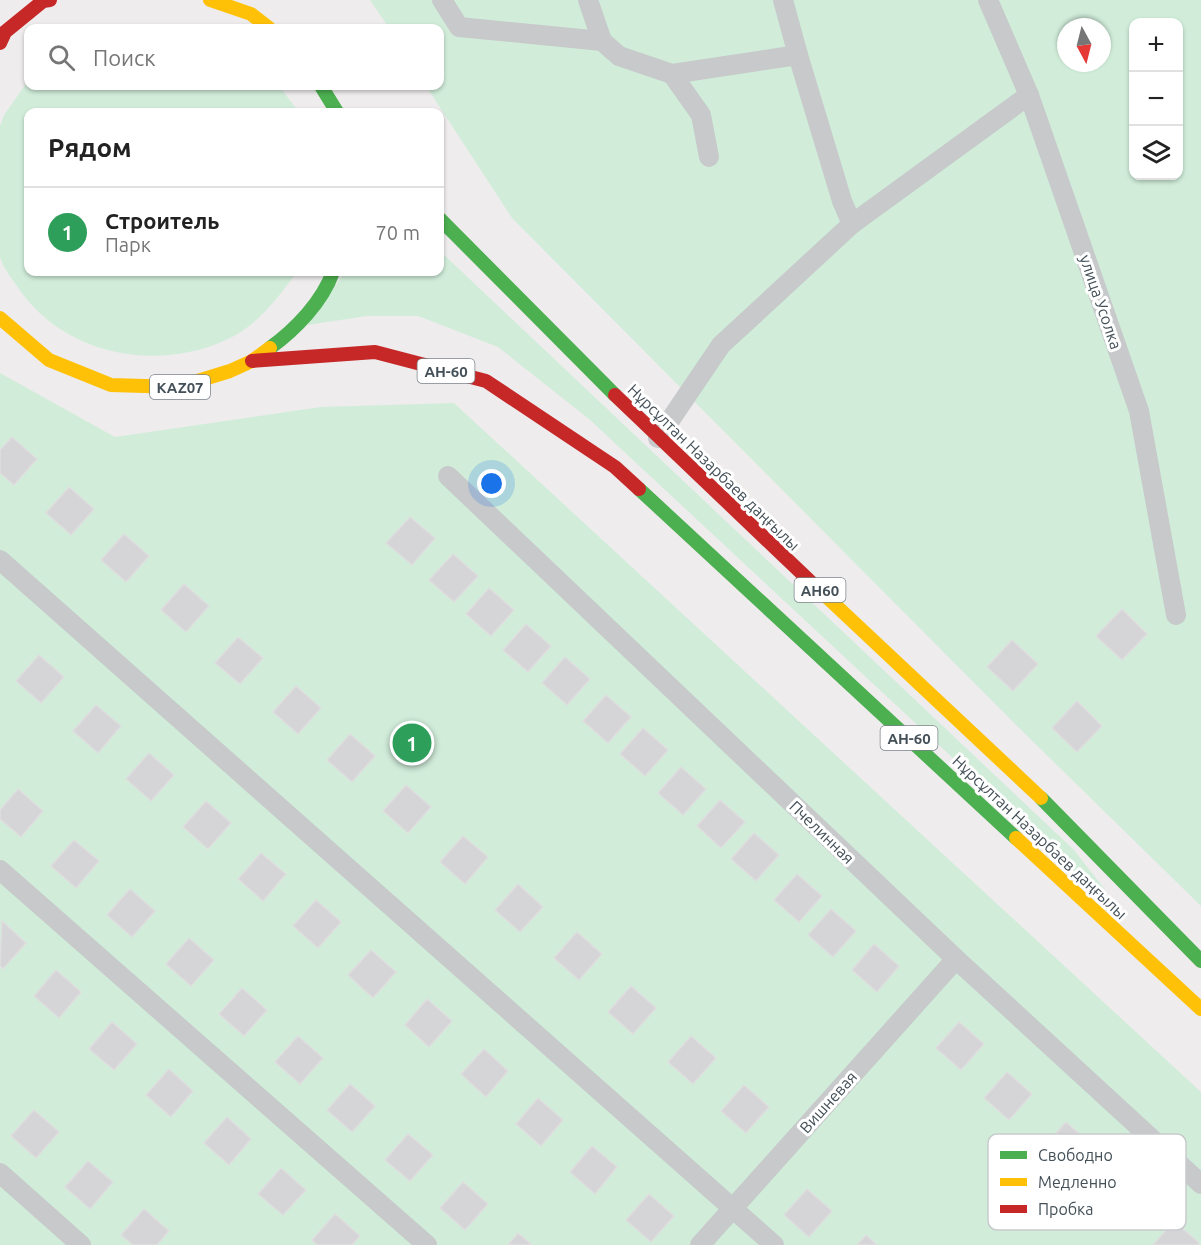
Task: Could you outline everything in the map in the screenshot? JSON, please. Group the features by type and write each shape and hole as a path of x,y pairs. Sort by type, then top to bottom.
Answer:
{"main road":[{"path":"0,43 5,32 46,0"},
{"path":"210,0 251,15 263,24"},
{"path":"323,90 335,108"},
{"name":"Нұрсұлтан Назарбаев даңғылы","path":"444,223 657,438 1073,828 1201,961"},
{"name":"KAZ07","path":"0,318 49,360 111,385 178,387 230,371 252,361 290,334 327,288 332,276"},
{"name":"Нұрсұлтан Назарбаев даңғылы","path":"252,361 375,352 486,381 615,467 1201,1009"}],"street":[{"path":"442,0 459,27 602,41"},
{"path":"588,0 602,41 619,56 672,74 798,55"},
{"path":"783,0 842,201 852,224"},
{"name":"улица Усолка","path":"988,0 1029,95 1139,411 1176,615"},
{"path":"672,74 700,114 709,157"},
{"path":"657,438 721,345 852,224 1029,95"},
{"name":"Пчелинная","path":"448,476 956,959 1147,1134"},
{"path":"0,560 774,1245"},
{"path":"0,870 428,1245"},
{"name":"Вишневая","path":"700,1245 956,959"},
{"name":"Пчелинная","path":"1186,1170 1201,1184"},
{"path":"0,1173 81,1245"}],"green space":[{"path":"370,0 1201,0 1201,906 1016,725 512,218 444,114 444,108 440,108 429,90 444,90 444,24 386,24"},
{"path":"24,87 24,90 282,90 296,108 24,108 24,276 294,276 266,311 248,327 226,340 199,350 171,355 114,352 63,331 40,313 21,292 6,271 0,257 0,126 4,115"},
{"path":"444,255 1074,850 1106,891 1102,897 589,419 498,347 418,316 367,316 307,325 342,276 444,276"},
{"path":"0,373 115,437 321,407 454,403 1201,1092 1201,1245 0,1245"}],"building":[{"path":"12,437 37,459 14,485 0,473 0,450"},
{"path":"69,487 94,509 71,535 46,513"},
{"path":"410,517 435,538 412,565 386,543"},
{"path":"124,534 149,556 126,582 101,560"},
{"path":"453,554 478,576 454,602 429,580"},
{"path":"184,584 209,606 186,632 161,610"},
{"path":"489,588 514,610 491,636 466,614"},
{"path":"1122,609 1147,634 1122,660 1096,636"},
{"path":"526,624 551,646 528,672 503,650"},
{"path":"238,637 263,658 240,684 215,663"},
{"path":"1012,640 1038,664 1013,691 987,667"},
{"path":"39,655 64,677 41,703 16,681"},
{"path":"565,657 590,679 567,705 542,683"},
{"path":"296,686 321,708 298,734 273,712"},
{"path":"606,695 631,717 608,743 583,721"},
{"path":"1077,701 1102,726 1077,752 1052,728"},
{"path":"96,705 121,726 98,753 73,731"},
{"path":"643,728 668,750 645,776 620,754"},
{"path":"350,734 375,756 352,782 327,760"},
{"path":"149,753 174,775 151,801 126,779"},
{"path":"681,767 706,789 683,815 658,793"},
{"path":"406,785 431,807 408,833 383,811"},
{"path":"18,789 43,811 21,837 0,819 0,810"},
{"path":"720,800 745,822 721,848 697,826"},
{"path":"206,801 231,823 208,849 183,827"},
{"path":"754,833 779,855 756,881 731,859"},
{"path":"463,836 488,857 465,884 440,862"},
{"path":"74,840 99,861 76,888 51,866"},
{"path":"261,853 286,874 263,901 238,879"},
{"path":"797,874 822,896 799,922 774,900"},
{"path":"518,884 543,907 520,932 495,910"},
{"path":"130,889 155,911 132,937 107,915"},
{"path":"316,900 341,922 318,948 293,926"},
{"path":"831,909 856,931 833,957 808,935"},
{"path":"2,921 26,943 3,969 0,966"},
{"path":"577,932 602,954 579,980 554,958"},
{"path":"189,938 214,960 191,986 166,964"},
{"path":"874,944 899,966 877,992 852,970"},
{"path":"371,950 396,972 373,998 348,975"},
{"path":"56,970 81,992 59,1018 34,996"},
{"path":"631,986 656,1008 633,1034 608,1012"},
{"path":"242,988 267,1010 244,1036 219,1014"},
{"path":"427,999 452,1021 429,1047 405,1025"},
{"path":"112,1022 137,1044 114,1070 89,1049"},
{"path":"959,1022 984,1044 961,1070 936,1048"},
{"path":"298,1036 323,1058 300,1084 275,1062"},
{"path":"691,1036 716,1058 693,1084 668,1062"},
{"path":"484,1049 508,1071 486,1097 461,1074"},
{"path":"169,1069 193,1091 171,1117 146,1095"},
{"path":"1007,1072 1032,1094 1009,1120 984,1098"},
{"path":"350,1084 375,1106 352,1132 327,1110"},
{"path":"744,1085 769,1107 746,1133 721,1111"},
{"path":"538,1098 563,1120 541,1146 516,1124"},
{"path":"34,1110 59,1132 36,1158 11,1136"},
{"path":"227,1117 251,1139 229,1165 204,1143"},
{"path":"1066,1122 1080,1134 1055,1134"},
{"path":"408,1134 433,1155 410,1181 385,1160"},
{"path":"592,1146 617,1167 595,1194 570,1172"},
{"path":"88,1161 113,1182 90,1209 65,1187"},
{"path":"281,1168 306,1190 283,1215 258,1194"},
{"path":"463,1182 488,1204 465,1230 440,1208"},
{"path":"807,1189 832,1211 809,1237 784,1215"},
{"path":"649,1194 674,1216 651,1242 626,1220"},
{"path":"144,1209 169,1231 157,1245 133,1245 121,1235"},
{"path":"335,1214 360,1236 352,1245 317,1245 312,1240"},
{"path":"1166,1230 1184,1230 1199,1243 1198,1245 1153,1245"},
{"path":"518,1233 532,1245 508,1245"},
{"path":"866,1235 877,1245 857,1245"}],"traffic: fast":[{"path":"323,90 335,108"},
{"path":"444,223 615,395"},
{"path":"270,348 307,314 322,294 331,276"},
{"path":"639,489 1016,838"},
{"path":"1041,798 1201,961"}],"traffic: slow":[{"path":"210,0 251,14 264,24"},
{"path":"0,318 49,360 111,385 178,387 230,371 252,361 270,348"},
{"path":"814,585 1041,798"},
{"path":"1016,838 1201,1009"}],"traffic: jam":[{"path":"0,43 5,32 43,1 50,0"},
{"path":"252,361 375,352 486,381 615,467 639,489"},
{"path":"615,395 814,585"}],"place":[{"name":"Строитель","path":"412,743"}]}
